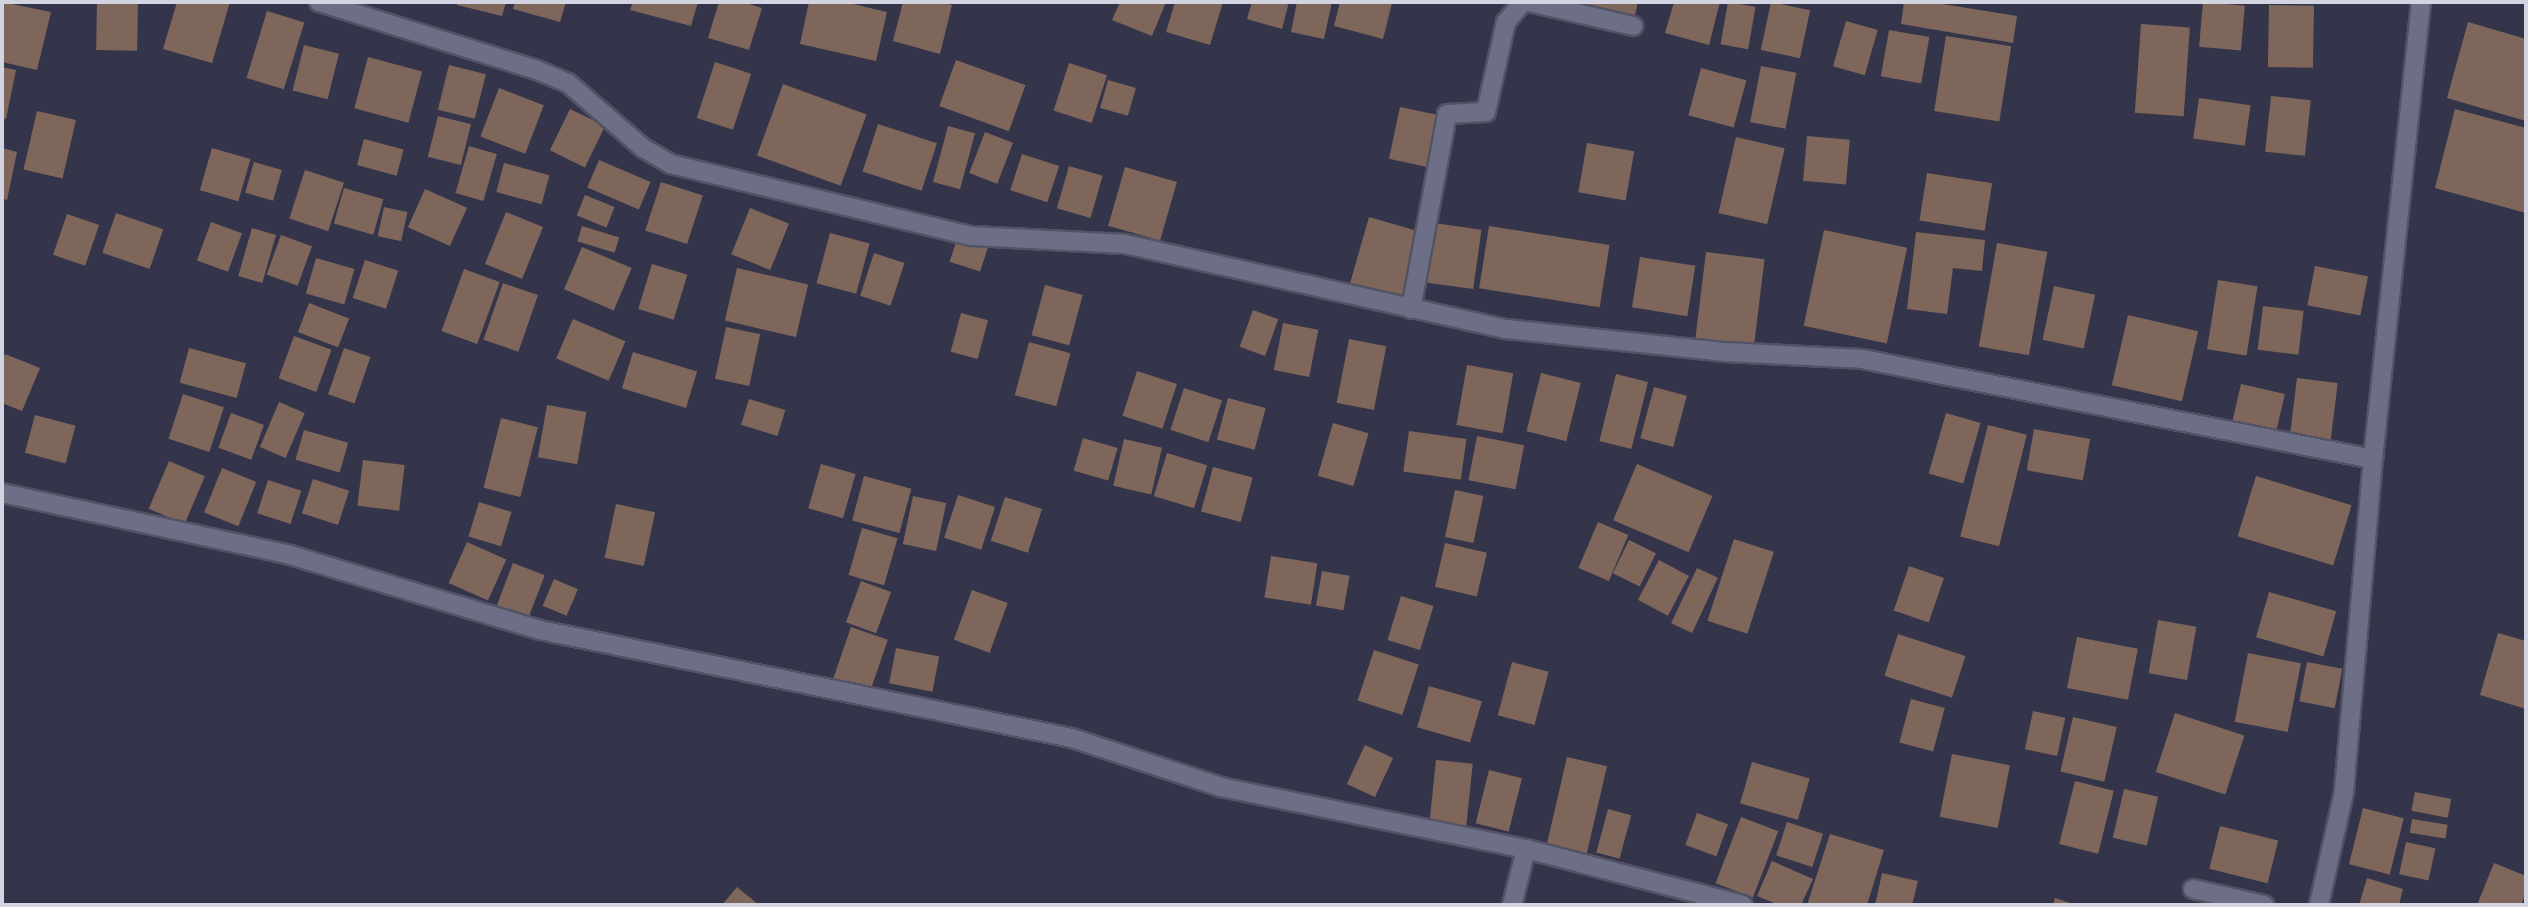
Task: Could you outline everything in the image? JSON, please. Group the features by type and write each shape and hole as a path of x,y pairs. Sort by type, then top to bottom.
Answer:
{"street":[{"path":"319,2 537,69 568,83 643,148 671,164 972,236 1125,244 1506,329 1726,352 1862,359 2374,459"},
{"path":"1411,309 1447,114 1486,112 1506,22 1524,2"},
{"path":"1529,2 1633,26"},
{"path":"2319,905 2344,792 2374,459 2421,2"},
{"path":"2,494 290,555 540,630 1072,738 1221,787 1526,849 1743,905"},
{"path":"1511,905 1526,849"},
{"path":"2193,889 2264,905"}],"building":[{"path":"2,2 51,12 37,70 2,62"},
{"path":"97,2 138,3 137,51 96,50"},
{"path":"177,2 230,2 212,63 163,49"},
{"path":"458,2 506,2 502,16 457,5"},
{"path":"515,2 566,2 560,22 513,9"},
{"path":"633,2 698,2 691,26 630,10"},
{"path":"719,2 743,2 762,8 749,50 708,38"},
{"path":"809,2 845,2 887,12 876,61 800,44"},
{"path":"903,2 939,2 952,5 940,54 893,41"},
{"path":"1120,2 1166,2 1152,36 1112,20"},
{"path":"1175,2 1223,2 1210,45 1166,32"},
{"path":"1252,2 1289,2 1282,29 1247,19"},
{"path":"1297,2 1332,2 1324,39 1291,32"},
{"path":"1340,2 1392,3 1383,39 1334,26"},
{"path":"1584,2 1638,2 1634,19 1583,9"},
{"path":"1674,2 1720,2 1709,45 1665,33"},
{"path":"1728,2 1756,7 1748,49 1721,44"},
{"path":"1771,2 1810,10 1800,58 1761,50"},
{"path":"1904,2 1930,2 2017,16 2013,43 1901,24"},
{"path":"2203,2 2245,6 2241,50 2199,47"},
{"path":"2269,5 2314,6 2313,68 2268,67"},
{"path":"267,11 304,22 284,89 247,78"},
{"path":"1846,21 1878,30 1865,75 1833,66"},
{"path":"2468,22 2526,39 2526,121 2447,98"},
{"path":"2141,24 2190,27 2184,116 2135,113"},
{"path":"1889,30 1929,37 1921,83 1881,76"},
{"path":"1946,36 2011,46 1999,121 1934,111"},
{"path":"304,45 339,54 328,99 293,91"},
{"path":"368,57 422,71 408,123 354,108"},
{"path":"956,60 1026,85 1009,131 939,106"},
{"path":"715,62 751,74 733,130 697,118"},
{"path":"1069,63 1107,75 1092,123 1054,111"},
{"path":"449,65 486,74 475,119 438,110"},
{"path":"1761,66 1796,73 1785,129 1750,122"},
{"path":"2,67 16,70 6,119 2,118"},
{"path":"1701,68 1746,80 1734,127 1688,115"},
{"path":"1108,80 1136,88 1128,116 1100,108"},
{"path":"783,84 867,114 841,186 757,155"},
{"path":"499,88 544,105 525,154 480,137"},
{"path":"2271,96 2311,100 2305,156 2265,152"},
{"path":"2199,98 2250,105 2245,146 2193,139"},
{"path":"1400,107 1438,115 1427,167 1389,159"},
{"path":"570,109 605,126 585,167 550,150"},
{"path":"2455,109 2526,128 2526,213 2435,188"},
{"path":"37,111 76,120 62,178 24,169"},
{"path":"438,116 471,124 461,165 428,157"},
{"path":"878,124 937,143 922,191 863,172"},
{"path":"948,126 975,133 960,189 933,182"},
{"path":"985,132 1013,143 997,184 969,173"},
{"path":"1807,136 1850,140 1846,185 1803,181"},
{"path":"1736,137 1785,148 1767,224 1718,213"},
{"path":"364,139 404,150 397,176 357,165"},
{"path":"1587,143 1634,151 1626,201 1578,192"},
{"path":"469,146 497,154 483,201 455,193"},
{"path":"2,148 17,152 7,200 2,198"},
{"path":"212,148 250,159 238,201 200,190"},
{"path":"1022,154 1059,166 1047,202 1010,190"},
{"path":"599,160 651,182 639,209 587,188"},
{"path":"254,162 282,170 273,201 245,193"},
{"path":"504,163 549,175 542,204 496,192"},
{"path":"1069,166 1103,176 1091,218 1057,208"},
{"path":"1125,167 1177,182 1160,241 1108,226"},
{"path":"305,170 344,183 328,231 289,219"},
{"path":"1927,173 1992,183 1985,231 1919,220"},
{"path":"661,182 703,196 687,244 645,231"},
{"path":"344,188 383,199 373,235 334,224"},
{"path":"425,189 467,208 450,246 408,227"},
{"path":"585,195 615,207 606,227 577,215"},
{"path":"384,207 407,212 401,241 378,236"},
{"path":"750,208 789,224 770,270 731,254"},
{"path":"506,212 543,227 522,279 485,264"},
{"path":"116,213 163,229 150,269 102,253"},
{"path":"67,214 99,225 85,266 53,255"},
{"path":"1369,217 1422,232 1402,301 1349,286"},
{"path":"211,222 242,233 228,272 197,261"},
{"path":"1434,223 1482,230 1473,289 1426,282"},
{"path":"582,226 619,237 615,253 577,241"},
{"path":"1489,226 1609,245 1600,307 1479,288"},
{"path":"252,228 276,235 262,283 238,276"},
{"path":"1824,230 1907,248 1887,344 1804,326"},
{"path":"1916,232 1985,240 1982,271 1953,268 1947,314 1907,309"},
{"path":"830,233 870,244 856,294 817,283"},
{"path":"281,235 312,246 298,286 267,274"},
{"path":"958,236 988,246 980,272 950,262"},
{"path":"1997,243 2047,252 2029,355 1979,346"},
{"path":"582,247 632,268 614,310 564,289"},
{"path":"1706,252 1765,259 1754,346 1695,338"},
{"path":"874,253 904,263 891,306 860,296"},
{"path":"1640,257 1695,266 1687,316 1632,307"},
{"path":"316,258 354,269 344,305 306,294"},
{"path":"365,260 398,271 386,309 353,298"},
{"path":"652,264 687,275 674,320 638,309"},
{"path":"2315,266 2368,276 2360,316 2307,305"},
{"path":"737,268 808,284 796,337 725,321"},
{"path":"464,269 500,282 477,344 441,331"},
{"path":"2218,280 2258,286 2247,355 2207,349"},
{"path":"503,283 538,295 518,352 483,340"},
{"path":"1045,285 1083,295 1069,345 1032,335"},
{"path":"2054,286 2095,295 2084,349 2043,340"},
{"path":"309,303 349,318 338,347 298,332"},
{"path":"2263,306 2304,311 2298,355 2258,350"},
{"path":"1253,310 1278,319 1265,356 1240,347"},
{"path":"961,313 988,320 978,359 951,352"},
{"path":"2128,315 2198,331 2182,401 2112,385"},
{"path":"573,319 625,341 609,381 556,359"},
{"path":"1283,323 1318,330 1309,377 1274,370"},
{"path":"726,327 760,334 749,386 715,379"},
{"path":"294,336 332,350 316,392 279,378"},
{"path":"1349,339 1386,346 1374,410 1337,403"},
{"path":"1029,342 1071,353 1056,406 1015,395"},
{"path":"189,348 246,363 237,398 180,383"},
{"path":"344,348 370,357 355,403 328,394"},
{"path":"633,352 697,372 686,408 622,388"},
{"path":"5,354 40,368 22,411 2,403 2,362"},
{"path":"1467,365 1513,373 1503,433 1456,425"},
{"path":"1137,371 1177,384 1162,429 1122,416"},
{"path":"1541,373 1581,383 1566,441 1526,431"},
{"path":"1616,374 1648,382 1631,449 1599,441"},
{"path":"2297,378 2338,383 2330,444 2290,439"},
{"path":"2241,384 2285,394 2275,436 2231,426"},
{"path":"1654,387 1687,396 1673,447 1640,438"},
{"path":"1184,388 1222,400 1208,442 1170,430"},
{"path":"183,394 224,407 209,452 168,439"},
{"path":"1228,398 1266,408 1255,450 1217,440"},
{"path":"749,399 785,410 777,436 741,425"},
{"path":"279,402 305,413 286,458 260,447"},
{"path":"547,405 586,412 577,464 538,457"},
{"path":"231,413 264,425 251,460 218,448"},
{"path":"1946,413 1981,423 1963,483 1929,474"},
{"path":"35,415 76,426 65,464 25,453"},
{"path":"501,418 538,427 520,497 484,488"},
{"path":"1333,423 1369,433 1353,486 1318,476"},
{"path":"1988,425 2027,435 1999,546 1960,537"},
{"path":"2034,429 2090,439 2083,480 2027,470"},
{"path":"304,430 348,443 340,472 295,460"},
{"path":"1409,431 1466,439 1461,480 1403,472"},
{"path":"1477,436 1524,445 1516,489 1468,480"},
{"path":"1083,438 1118,448 1108,481 1074,471"},
{"path":"1124,439 1162,448 1151,495 1113,486"},
{"path":"1167,453 1207,465 1194,508 1154,496"},
{"path":"363,460 405,465 399,511 357,506"},
{"path":"169,461 205,476 185,524 149,509"},
{"path":"821,464 856,474 843,518 808,508"},
{"path":"1637,464 1712,496 1689,552 1613,520"},
{"path":"1213,467 1253,478 1241,522 1201,511"},
{"path":"222,468 256,482 238,526 204,513"},
{"path":"864,476 911,489 899,533 852,520"},
{"path":"2256,476 2352,505 2333,565 2238,536"},
{"path":"313,479 349,491 338,525 302,513"},
{"path":"268,480 301,491 290,524 257,513"},
{"path":"1455,490 1483,496 1473,543 1445,537"},
{"path":"958,495 995,507 981,550 944,538"},
{"path":"913,496 946,503 936,551 903,544"},
{"path":"1005,497 1042,509 1028,553 991,541"},
{"path":"479,502 512,512 501,546 468,536"},
{"path":"616,504 655,512 644,566 605,558"},
{"path":"1598,522 1628,535 1609,581 1578,568"},
{"path":"862,528 898,538 884,585 848,575"},
{"path":"1734,539 1774,552 1747,634 1707,621"},
{"path":"1629,540 1656,553 1640,586 1613,573"},
{"path":"467,542 506,559 488,601 449,583"},
{"path":"1445,543 1487,553 1477,597 1435,587"},
{"path":"1271,556 1317,563 1311,605 1264,597"},
{"path":"1659,560 1689,576 1668,616 1638,600"},
{"path":"513,563 545,575 528,619 496,607"},
{"path":"1909,566 1944,578 1929,622 1894,610"},
{"path":"1697,568 1718,578 1692,633 1671,623"},
{"path":"1322,571 1350,576 1343,610 1316,605"},
{"path":"554,579 578,589 567,616 543,606"},
{"path":"861,581 891,592 876,633 846,622"},
{"path":"972,590 1008,603 990,653 954,640"},
{"path":"2269,592 2336,611 2323,656 2256,637"},
{"path":"1401,596 1434,606 1420,650 1388,640"},
{"path":"2158,620 2196,627 2187,680 2149,673"},
{"path":"851,627 888,640 868,698 831,686"},
{"path":"2498,633 2526,641 2526,709 2480,695"},
{"path":"1898,634 1966,656 1952,698 1884,676"},
{"path":"2077,637 2138,649 2128,700 2067,688"},
{"path":"896,648 939,656 932,692 889,683"},
{"path":"1374,650 1419,665 1402,715 1358,700"},
{"path":"2248,653 2301,663 2288,732 2235,722"},
{"path":"1512,662 1549,672 1534,725 1498,715"},
{"path":"2307,662 2342,669 2335,708 2299,701"},
{"path":"1429,686 1482,701 1470,742 1417,727"},
{"path":"1911,699 1945,708 1933,752 1899,742"},
{"path":"2033,711 2065,718 2057,756 2025,749"},
{"path":"2175,713 2244,736 2225,795 2156,772"},
{"path":"2073,717 2117,727 2104,782 2060,772"},
{"path":"1365,745 1393,758 1375,797 1347,784"},
{"path":"1952,754 2010,765 1998,828 1940,817"},
{"path":"1567,757 1607,766 1586,857 1546,848"},
{"path":"1436,760 1473,764 1466,827 1429,823"},
{"path":"1752,762 1810,779 1798,820 1740,803"},
{"path":"1489,770 1522,778 1509,832 1476,823"},
{"path":"2075,781 2114,791 2098,854 2059,844"},
{"path":"2124,789 2158,797 2147,846 2113,838"},
{"path":"2415,792 2451,799 2448,818 2411,811"},
{"path":"2363,808 2404,818 2390,874 2349,864"},
{"path":"1608,809 1631,815 1620,859 1596,852"},
{"path":"1697,813 1728,824 1716,856 1685,845"},
{"path":"1741,817 1778,831 1753,898 1716,883"},
{"path":"2412,819 2448,825 2445,838 2410,833"},
{"path":"1787,822 1823,834 1812,867 1776,855"},
{"path":"2220,826 2278,841 2268,883 2209,869"},
{"path":"1830,834 1884,850 1867,905 1807,905"},
{"path":"2406,842 2435,848 2428,881 2399,874"},
{"path":"1772,861 1813,879 1801,905 1779,905 1757,896"},
{"path":"2494,863 2526,876 2526,892 2521,905 2477,905"},
{"path":"1882,873 1918,881 1912,905 1875,905"},
{"path":"2367,878 2403,889 2399,905 2359,905"},
{"path":"737,887 759,905 722,905"},
{"path":"2055,898 2076,905 2053,905"}]}
